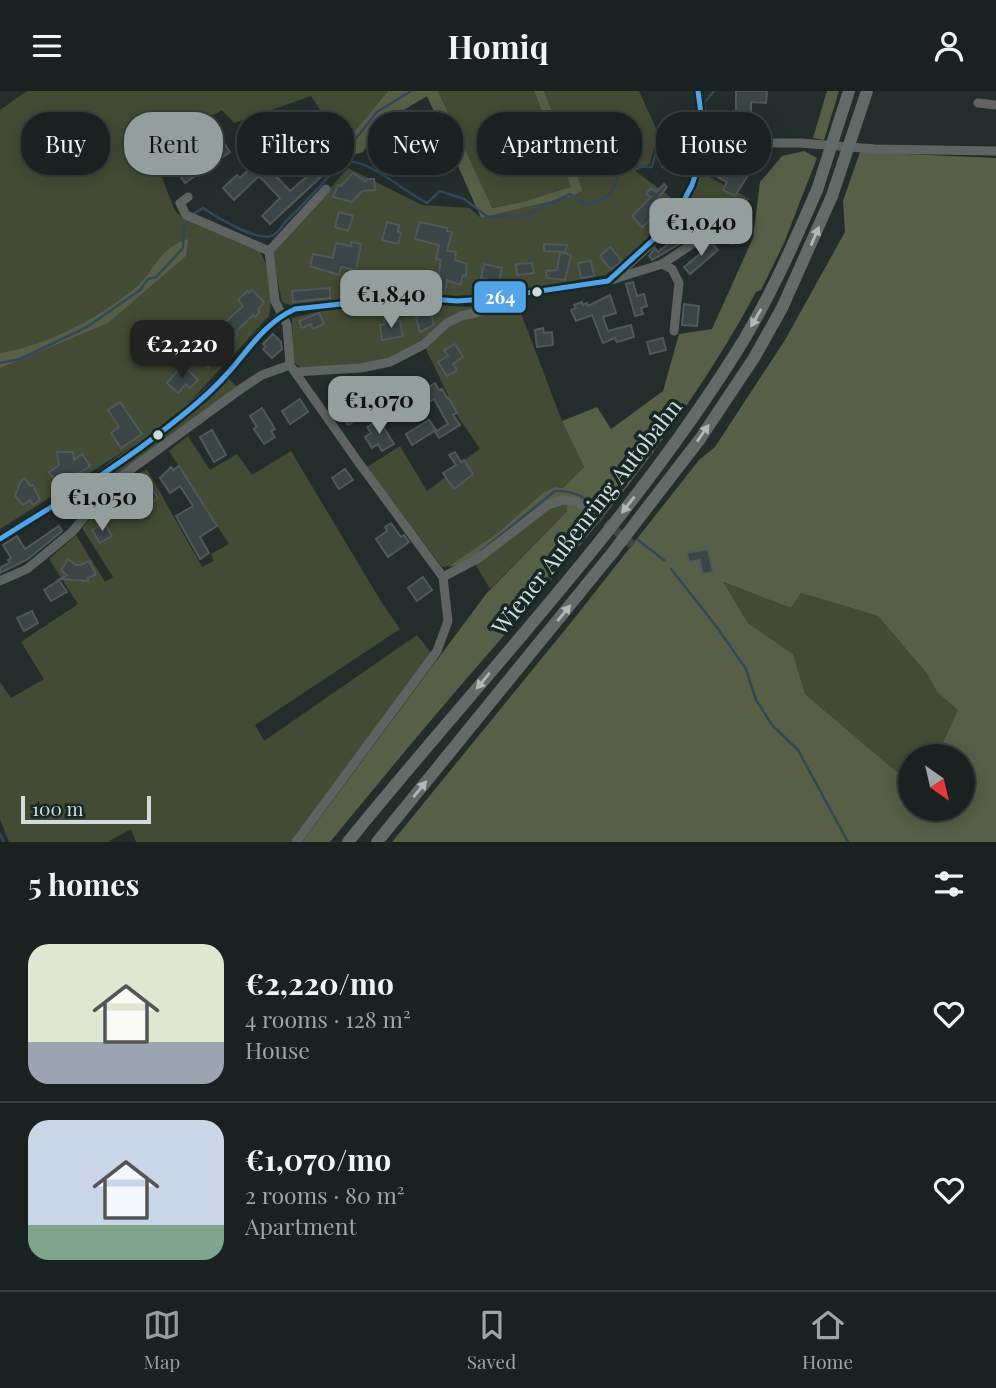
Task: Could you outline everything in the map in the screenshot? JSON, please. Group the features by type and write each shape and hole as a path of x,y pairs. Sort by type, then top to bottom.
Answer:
{"highway":[{"name":"Wiener Außenring Autobahn","path":"348,842 599,541 686,429 738,350 766,301 817,190 849,91"},
{"name":"Wiener Außenring Autobahn","path":"377,842 612,552 700,439 754,358 782,308 832,196 867,91"}],"street":[{"path":"698,91 701,112"},
{"path":"978,103 996,105"},
{"path":"771,143 875,149 996,151"},
{"path":"608,281 658,236 679,209 696,175"},
{"path":"296,842 436,651 448,621 443,577 292,368 287,325 275,301 269,251 326,190"},
{"path":"188,197 180,203 186,215 269,251"},
{"path":"0,539 89,483 173,423 225,377 260,334 282,315 295,309 406,297 457,301 486,299 608,281 658,266 709,233"},
{"path":"658,266 673,269 679,283 674,331"},
{"path":"0,581 27,569 72,532 115,481 262,375 292,368 361,368 390,362 423,345 450,321 514,304"},
{"path":"89,483 115,481"},
{"path":"443,577 479,558 548,505 564,500 576,502 595,515"}],"green space":[{"path":"27,91 388,91 354,132 354,112 321,112 311,96 265,112 237,112 237,122 234,123 222,110 124,112 124,175 161,175 175,211 184,219 260,252 270,283 269,316 186,406 145,438 0,529 0,110"},
{"path":"388,91 438,91 448,112 434,112 427,96 400,112 370,112"},
{"path":"438,91 534,91 542,112 477,112 477,175 566,175 571,187 491,208 463,146 463,112 448,112"},
{"path":"534,91 544,91 552,112 542,112"},
{"path":"544,91 639,91 656,129 650,164 642,168 642,112 552,112"},
{"path":"827,91 839,91 824,140 813,138"},
{"path":"368,115 368,144 363,152 354,155 354,132"},
{"path":"463,145 492,208 571,187 566,175 577,175 583,191 569,197 481,218 462,175"},
{"path":"804,151 817,158 784,243 761,290 756,292 729,340 668,432 566,563 330,842 302,842 486,594 567,511 565,497 467,563 448,567 498,533 544,492 555,487 563,488 584,467 562,421 597,407 611,429 663,391 679,334 712,329 753,238 760,182 766,175 771,175 771,169 782,156"},
{"path":"860,152 996,158 996,842 392,842 699,460 715,447 785,340 845,232 843,201","holes":["723,582 791,608 801,593 878,616 928,675 937,692 958,710 942,744 975,744 975,821 898,821 898,773 805,694 793,654 748,623"]},
{"path":"354,171 422,205 470,208 481,218 569,197 583,191 577,175 640,175 676,201 642,245 606,275 490,295 367,295 294,307 282,302 272,254 342,175 354,175"},
{"path":"701,175 750,199 690,242 677,223"},
{"path":"188,239 186,256 108,323 0,368 0,353 36,344 87,321 133,290 163,254"},
{"path":"516,300 562,421 584,467 563,488 555,487 481,546 452,565 442,567 367,467 400,446 427,491 446,477 454,489 473,474 464,460 480,449 459,418 423,343 391,358 359,365 302,368 293,362 292,318 326,310 404,303 469,307"},
{"path":"229,379 237,387 117,477 101,479"},
{"path":"188,436 210,470 237,454 252,475 291,451 400,629 255,725 264,741 417,635 437,660 302,842 136,842 131,829 108,842 9,842 0,819 0,682 11,698 44,679 21,642 78,604 49,559 76,535 105,582 113,577 82,528 101,508 100,505 126,481 147,469 202,567 214,561 211,554 229,544 169,451"},
{"path":"566,502 567,511 490,589 475,564 550,508"},
{"path":"722,582 791,608 801,593 878,616 928,675 937,692 959,710 943,744 898,744 898,773 805,694 793,654 748,623"}],"building":[{"path":"736,91 767,91 766,103 751,102 751,112 736,112"},
{"path":"223,142 230,152 223,157"},
{"path":"354,174 366,182 367,179 374,179 375,190 362,191 352,202 333,197 338,185 341,186"},
{"path":"180,175 197,175 185,183"},
{"path":"237,175 240,178 243,175 275,175 290,191 309,175 323,175 270,224 262,216 280,198 259,176 234,200 223,188"},
{"path":"714,175 748,175 735,196 723,190 727,182"},
{"path":"664,184 667,187 650,208 656,214 642,227 632,216 651,197 646,194 651,188 656,192"},
{"path":"692,206 707,214 699,228 684,220"},
{"path":"339,212 353,216 348,231 335,227"},
{"path":"387,222 399,225 398,232 401,233 398,244 382,240"},
{"path":"420,222 447,228 447,231 452,232 447,251 456,252 455,260 467,264 466,276 463,275 460,285 447,280 445,293 436,292 441,260 436,259 439,245 415,239"},
{"path":"742,222 749,232 732,244 722,231"},
{"path":"677,223 688,239 652,260 649,256 655,248 658,252 669,243 667,239 674,234 671,231"},
{"path":"710,241 718,250 690,274 684,267 707,248 704,245"},
{"path":"351,242 361,244 356,270 341,267 339,275 310,266 313,254 333,258 336,243 351,246"},
{"path":"544,244 567,245 565,252 544,251"},
{"path":"610,247 622,261 611,270 600,256"},
{"path":"560,252 571,255 565,280 547,278 546,271 557,270"},
{"path":"591,261 594,276 581,278 578,263"},
{"path":"532,263 534,273 517,275 516,264"},
{"path":"484,264 502,268 499,282 481,278"},
{"path":"633,282 637,296 644,294 647,306 641,308 643,314 635,316 626,284"},
{"path":"364,286 365,294 347,295 346,287"},
{"path":"330,288 330,298 293,302 292,291"},
{"path":"252,290 264,302 258,310 260,312 255,317 253,315 236,332 238,335 208,368 196,357 219,333 217,330 243,306 238,300"},
{"path":"610,295 616,313 603,317 608,331 631,325 634,337 617,342 615,338 603,343 592,315 576,321 571,310 576,308 574,305 582,302 588,306"},
{"path":"684,304 699,306 697,326 682,325"},
{"path":"425,311 426,315 431,313 434,325 420,332 416,318"},
{"path":"319,313 324,324 313,329 311,324 302,328 299,321"},
{"path":"393,318 394,322 400,321 403,336 382,340 380,325 385,324 384,320"},
{"path":"543,328 544,333 552,332 553,345 537,347 535,330"},
{"path":"273,334 281,342 282,349 272,358 263,349 266,347 263,344"},
{"path":"663,338 666,350 650,354 647,342"},
{"path":"455,344 463,357 453,364 457,370 447,376 438,362 448,356 444,350"},
{"path":"180,368 184,372 187,369 198,380 190,388 186,384 178,393 167,383"},
{"path":"435,383 449,398 457,413 453,415 460,425 439,438 435,432 448,424 434,399 426,404 419,392"},
{"path":"352,393 363,408 353,416 356,420 348,425 334,406"},
{"path":"300,399 308,412 290,424 282,411"},
{"path":"120,402 142,434 121,448 111,433 119,427 108,410"},
{"path":"262,408 275,429 271,431 275,437 264,444 254,429 257,427 250,416"},
{"path":"379,420 394,444 382,451 378,444 372,448 365,437 371,433 367,427"},
{"path":"429,420 436,430 412,445 406,434"},
{"path":"212,430 226,455 214,462 200,437"},
{"path":"57,452 73,452 74,460 82,454 90,466 59,486 49,472 59,465"},
{"path":"455,452 473,474 454,489 443,473 456,465 449,455"},
{"path":"179,466 217,526 200,537 209,553 200,559 176,516 193,506 180,486 170,493 160,478 171,467 173,470"},
{"path":"345,469 353,480 339,489 332,478"},
{"path":"25,478 30,486 33,485 40,500 33,505 30,500 23,505 15,496"},
{"path":"149,484 158,498 144,507 141,501 119,516 112,505"},
{"path":"86,493 90,499 75,512 69,504"},
{"path":"104,523 112,536 100,543 92,530"},
{"path":"391,523 401,537 404,535 409,542 388,557 376,539 387,531 385,527"},
{"path":"59,526 62,531 28,559 0,573 0,568 10,562 8,560 11,558 3,545 17,536 25,549"},
{"path":"708,549 713,572 702,574 700,560 689,562 687,553"},
{"path":"68,559 76,565 89,561 96,574 88,578 88,581 60,579 67,575 61,570"},
{"path":"423,577 432,590 417,601 408,588"},
{"path":"59,580 67,592 51,601 44,590"},
{"path":"32,611 38,623 24,631 17,618"}],"waterway":[{"path":"354,141 377,112 411,91"},
{"path":"706,101 714,91"},
{"path":"193,214 203,208 246,232 264,237 274,235 342,162 362,164 373,169 427,203 440,191 464,199 488,217 526,215 570,194 585,204 607,197 621,166 652,167 659,142 694,117 695,111"},
{"path":"0,363 20,359 87,327 140,290 148,279 156,277 183,248 184,227 189,220"},
{"path":"481,551 555,491 580,496 601,510"},
{"path":"638,540 664,560"},
{"path":"671,569 746,669 756,700 773,726 798,750 848,842"},
{"path":"0,834 4,842"}],"tunnel":[{"path":"595,514 633,545"}],"transit line":[{"name":"264","path":"0,539 132,454 188,411 214,388 265,330 295,309 406,297 457,301 486,299 608,281 655,238 682,204 692,185 705,145 698,91"}]}
